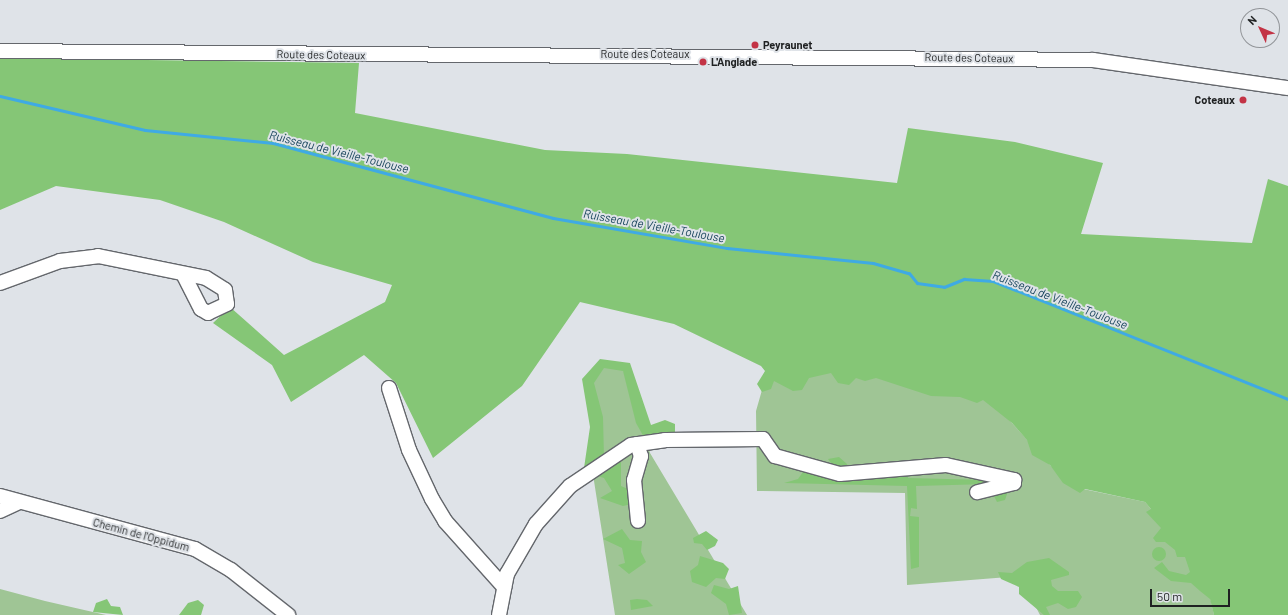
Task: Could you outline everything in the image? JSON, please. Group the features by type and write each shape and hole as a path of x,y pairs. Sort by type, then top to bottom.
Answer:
{"street":[{"name":"Route des Coteaux","path":"0,51 1093,60 1288,88"},
{"path":"0,283 60,261 98,256 183,274"},
{"path":"390,388 409,450 432,499 445,521 504,588"},
{"path":"499,615 504,588 520,548 555,501 612,455 637,444 665,440 742,438 763,439 775,456 840,474 927,469 946,465 1014,480 1014,483 977,492"},
{"path":"637,444 641,456 634,480 641,513"},
{"name":"Chemin de l'Oppidum","path":"0,496 17,503 195,549 232,570 288,615"},
{"path":"0,511 17,503"}],"green space":[{"path":"0,58 359,63 355,113 545,150 627,154 897,183 908,128 1015,142 1103,163 1081,234 1252,243 1268,179 1288,186 1288,615 1214,615 1210,599 1191,583 1171,581 1154,568 1162,562 1169,571 1186,575 1190,572 1185,557 1177,557 1175,550 1165,542 1156,542 1153,538 1161,528 1146,512 1151,509 1145,502 1085,489 1080,493 1063,483 1050,465 1032,455 1027,440 1012,423 983,400 977,403 960,397 931,396 876,378 865,381 856,378 849,385 838,383 831,373 809,378 802,390 793,391 774,381 771,389 762,392 757,384 765,371 761,366 674,324 580,302 522,386 433,458 396,383 364,355 291,402 272,365 213,323 230,307 284,355 385,302 392,285 313,262 224,222 160,200 56,186 0,210"},
{"path":"600,359 630,363 651,425 665,420 675,424 675,435 645,439 636,423 623,371 604,368 594,383 603,417 604,458 584,468 590,427 582,379"},
{"path":"602,365 622,366 650,453 747,615 615,615 594,481 588,383"},
{"path":"851,368 991,400 1069,486 1145,502 1204,570 1214,615 1040,615 1020,576 907,585 905,493 757,491 756,411 768,369"},
{"path":"839,457 847,464 849,473 907,473 908,478 987,480 989,484 916,486 917,509 911,508 910,516 919,517 919,567 911,569 907,486 784,483 798,479 803,472 826,467 831,463 828,459"},
{"path":"610,459 621,462 621,486 628,489 632,504 623,506 600,498 612,491 604,478 594,475"},
{"path":"1008,491 1005,500 997,502 993,494"},
{"path":"622,529 630,540 642,541 641,552 646,562 629,574 618,565 625,563 622,548 603,539"},
{"path":"706,531 718,540 715,546 707,550 702,544 694,543 693,538"},
{"path":"1159,547 1164,549 1166,554 1164,559 1159,561 1154,559 1152,554 1154,549"},
{"path":"700,556 723,563 729,569 725,579 716,578 706,587 692,582 690,571 698,565"},
{"path":"1049,558 1069,572 1069,575 1051,580 1052,586 1058,591 1078,591 1082,597 1076,607 1068,609 1058,603 1046,607 1050,615 1044,615 1019,594 1019,587 1001,579 998,572 1012,573 1027,562"},
{"path":"714,585 729,589 738,586 742,613 729,615 726,604 711,593"},
{"path":"0,589 45,601 106,615 0,615"},
{"path":"107,599 111,606 120,607 123,615 93,612 96,603"},
{"path":"198,600 204,605 201,615 179,615 188,603"},
{"path":"630,600 647,600 653,606 631,610"}],"waterway":[{"name":"Ruisseau de Vieille-Toulouse","path":"0,96 145,130 273,143 553,218 727,248 873,263 909,273 917,283 944,287 964,279 993,281 1288,399"}],"place":[{"name":"Peyraunet","path":"755,45"},
{"name":"L'Anglade","path":"703,62"},
{"name":"Coteaux","path":"1243,100"}]}
